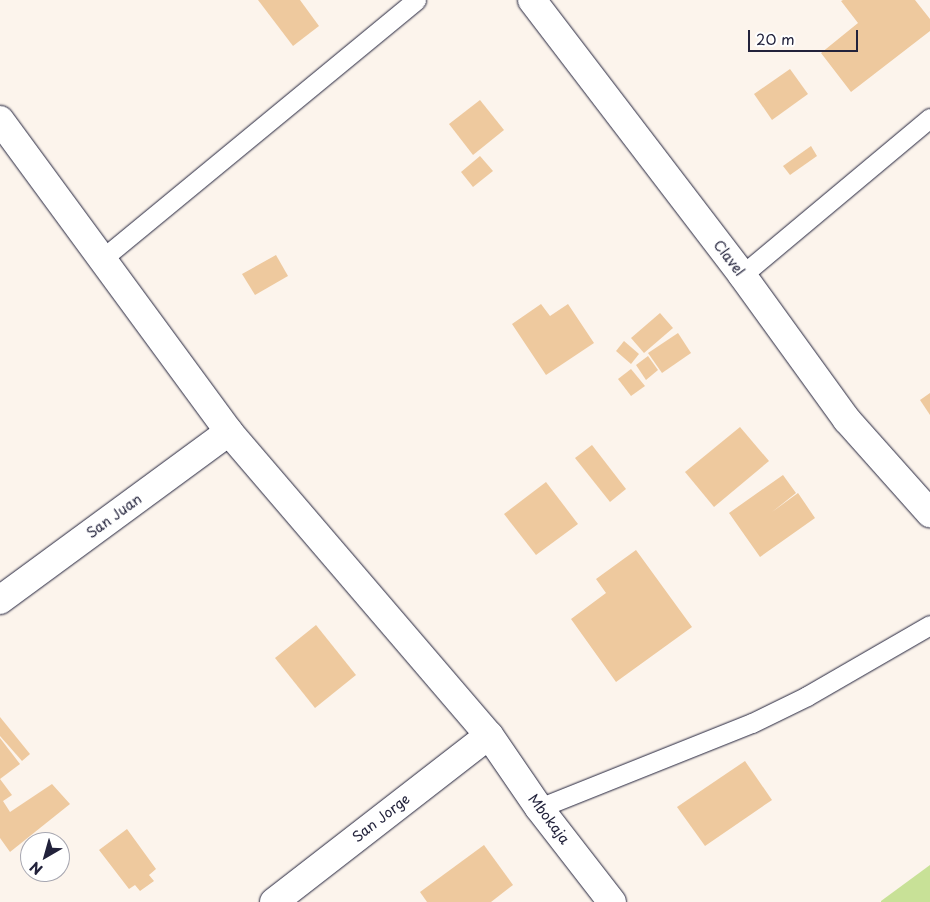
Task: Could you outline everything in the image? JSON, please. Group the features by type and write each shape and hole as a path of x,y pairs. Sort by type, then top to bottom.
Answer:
{"street":[{"name":"Clavel","path":"532,0 742,275 847,420 930,514"},
{"name":"Mbokaja","path":"2,126 102,258 229,432 489,735 539,808 612,902"},
{"name":"San Juan","path":"0,600 229,432"},
{"name":"San Jorge","path":"274,902 489,735"}],"lane":[{"path":"102,258 416,0"},
{"path":"742,275 930,118"},
{"path":"539,808 752,723 807,696 930,625"}],"green space":[{"path":"930,865 930,902 881,902 881,901"}],"building":[{"path":"258,0 300,0 319,26 293,46"},
{"path":"915,0 930,19 930,31 851,92 821,53 858,23 841,1"},
{"path":"790,69 808,94 772,120 754,94"},
{"path":"480,100 504,130 473,155 449,124"},
{"path":"811,146 817,156 790,175 783,166"},
{"path":"480,156 493,171 473,187 461,172"},
{"path":"276,255 288,276 255,295 242,274"},
{"path":"541,304 550,316 568,304 594,343 546,375 512,324"},
{"path":"660,313 673,328 644,353 631,338"},
{"path":"678,333 691,353 662,373 648,353"},
{"path":"624,341 639,354 631,364 616,351"},
{"path":"648,356 658,370 646,380 636,365"},
{"path":"631,369 645,386 631,396 618,379"},
{"path":"930,393 930,415 920,400"},
{"path":"740,427 769,461 714,507 685,472"},
{"path":"592,445 626,489 610,502 575,458"},
{"path":"783,475 796,493 772,512 798,493 815,518 760,557 729,513"},
{"path":"546,482 578,524 536,555 504,514"},
{"path":"636,550 692,627 616,682 571,619 606,593 596,579"},
{"path":"316,625 356,675 315,708 275,658"},
{"path":"0,717 30,754 22,761 0,736"},
{"path":"0,738 20,764 0,779"},
{"path":"745,761 772,800 705,846 677,807"},
{"path":"0,779 12,795 3,801 10,812 52,784 70,804 35,832 20,832 20,844 10,852 0,838"},
{"path":"127,829 156,869 149,875 154,881 140,891 135,885 129,889 99,850"},
{"path":"484,845 513,885 491,902 427,902 420,892"}]}
